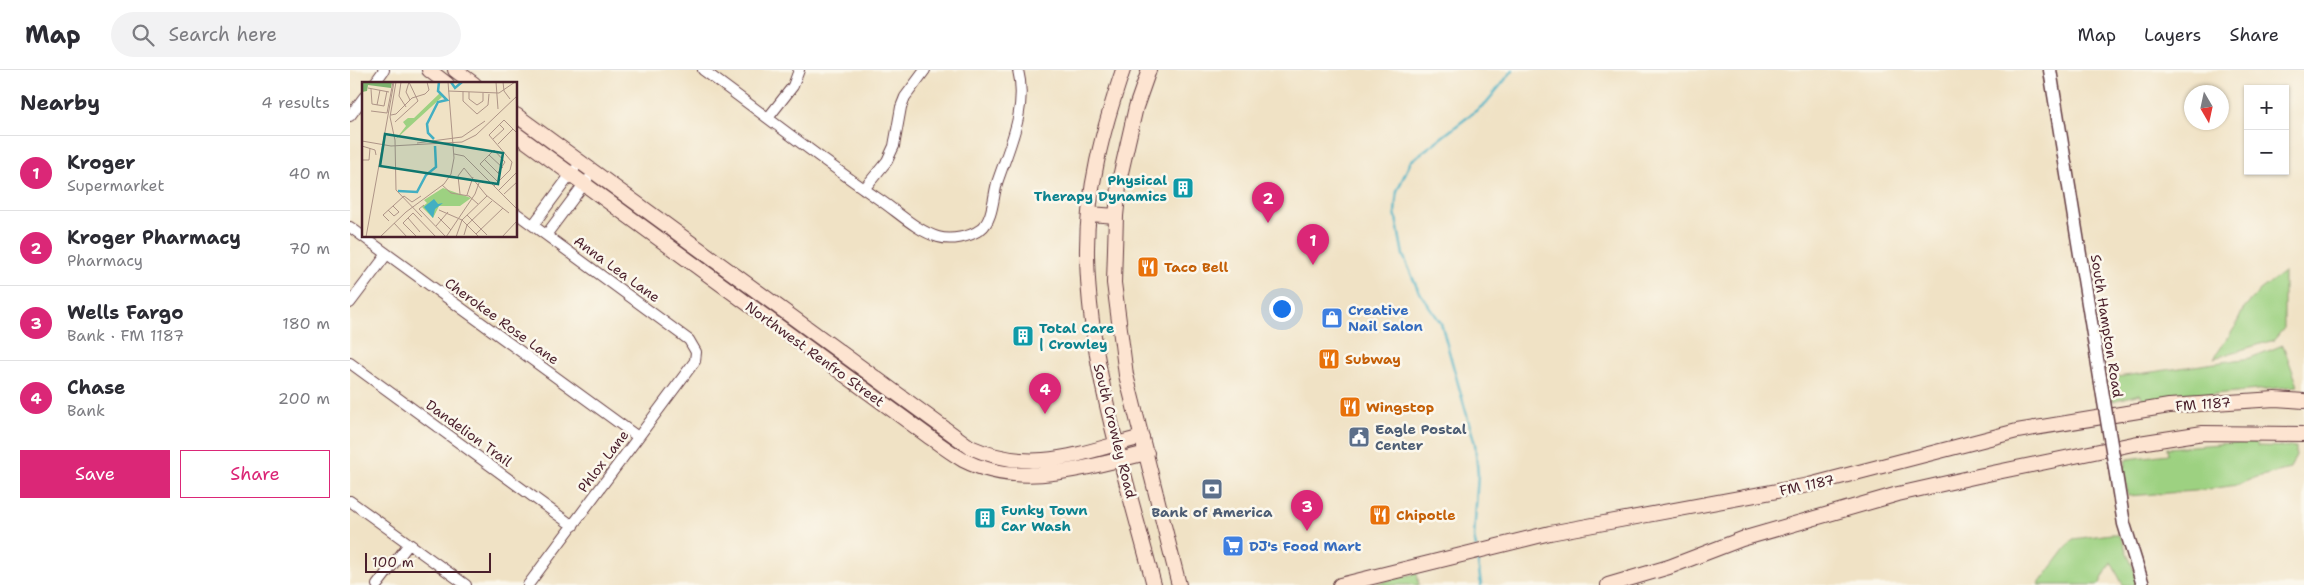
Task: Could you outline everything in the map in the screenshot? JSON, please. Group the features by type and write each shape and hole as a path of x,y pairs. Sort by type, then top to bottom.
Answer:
{"main road":[{"path":"429,70 445,82"},
{"path":"455,70 471,82"},
{"name":"South Crowley Road","path":"1123,70 1110,107 1098,159 1090,214 1087,254 1091,317 1099,372 1154,585"},
{"name":"South Crowley Road","path":"1149,70 1136,107 1120,176 1116,216 1114,283 1126,375 1178,585"},
{"name":"Northwest Renfro Street","path":"518,116 992,464 1017,475 1044,474 1146,453"},
{"name":"Northwest Renfro Street","path":"518,135 962,460 992,464 1012,461 1037,461 1064,457 1142,436"},
{"path":"1090,214 1116,216"},
{"name":"FM 1187","path":"1340,585 1550,533 1809,485 2017,431 2169,406 2275,399 2304,400"},
{"name":"FM 1187","path":"1608,585 1669,567 1742,539 1898,494 2133,444 2203,433 2260,432 2304,434"},
{"path":"1175,571 1187,585"}],"street":[{"path":"375,82 384,70"},
{"path":"703,70 864,189 926,232 950,239 965,236 983,228 989,218 993,195 1020,114 1021,88 1018,70"},
{"path":"768,118 793,86 799,70"},
{"path":"864,189 887,161 894,146 901,107 905,98 925,70"},
{"name":"South Hampton Road","path":"2050,70 2124,524 2143,585"},
{"path":"350,116 362,100"},
{"path":"533,225 580,161"},
{"path":"546,235 594,171"},
{"name":"Anna Lea Lane","path":"518,214 689,340 696,352"},
{"name":"Cherokee Rose Lane","path":"350,227 362,236"},
{"name":"Cherokee Rose Lane","path":"365,238 638,437"},
{"path":"350,303 387,254"},
{"name":"Phlox Lane","path":"528,585 695,361 696,352"},
{"name":"Dandelion Trail","path":"350,363 572,526"},
{"path":"350,501 466,585"},
{"path":"378,585 409,544"}],"green space":[{"path":"2284,272 2284,328 2274,340 2214,358 2235,327 2243,310 2260,290"},
{"path":"2283,345 2298,386 2144,401 2140,394 2113,401 2110,378 2250,358"},
{"path":"2257,441 2257,446 2296,447 2296,455 2290,469 2257,477 2237,485 2195,491 2128,496 2123,466 2126,466 2125,461 2128,459 2168,454 2167,448"},
{"path":"2118,534 2121,538 2140,585 2123,585 2111,562 2099,585 2038,585 2073,539"},
{"path":"1417,573 1419,585 1371,585"}],"waterway":[{"path":"1476,547 1474,537 1478,474 1475,444 1441,323 1418,290 1403,255 1395,212 1397,191 1411,161 1486,103 1513,70"},
{"path":"1477,555 1481,585"}],"place":[{"name":"Physical Therapy Dynamics","path":"1183,188"},
{"name":"Kroger Pharmacy","path":"1268,223"},
{"name":"Kroger","path":"1313,265"},
{"name":"Taco Bell","path":"1148,267"},
{"name":"Creative Nail Salon","path":"1332,318"},
{"name":"Total Care | Crowley","path":"1023,336"},
{"name":"Subway","path":"1329,359"},
{"name":"Wingstop","path":"1350,407"},
{"name":"Chase","path":"1045,414"},
{"name":"Eagle Postal Center","path":"1359,437"},
{"name":"Bank of America","path":"1212,489"},
{"name":"Chipotle","path":"1380,515"},
{"name":"Funky Town Car Wash","path":"985,518"},
{"name":"Wells Fargo","path":"1307,531"},
{"name":"DJ's Food Mart","path":"1233,546"}]}
